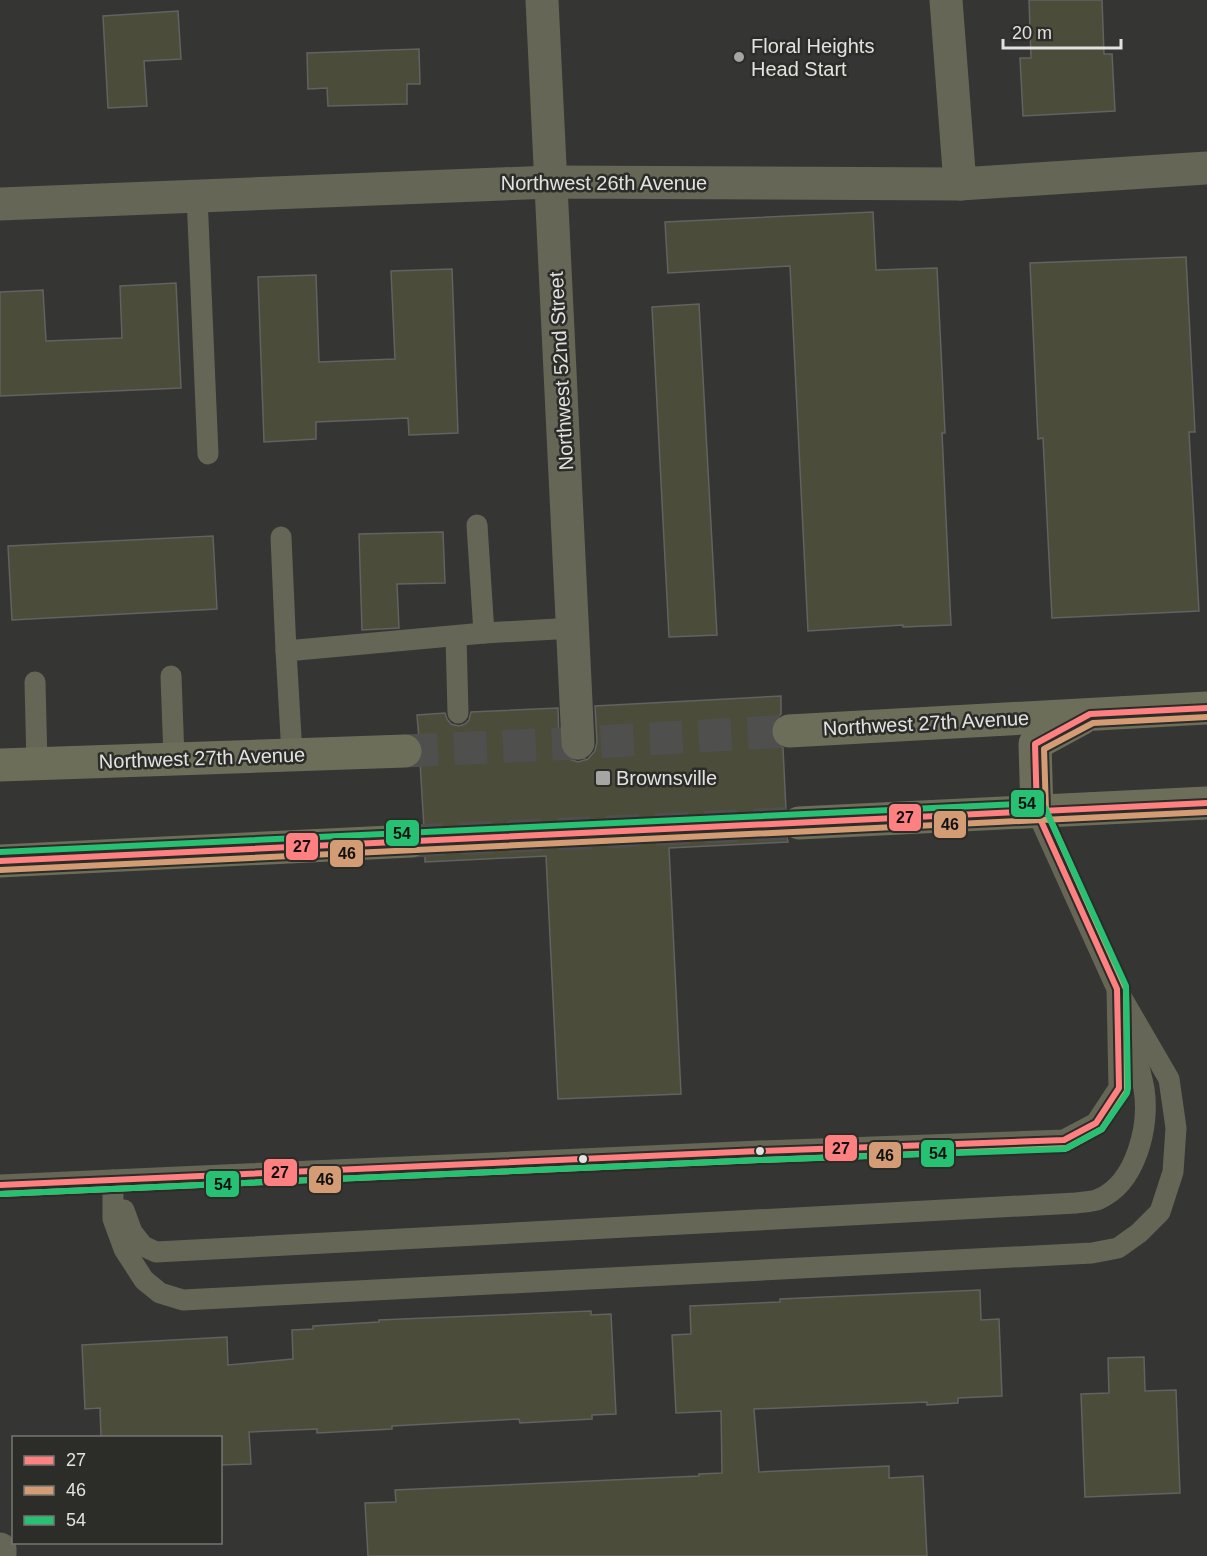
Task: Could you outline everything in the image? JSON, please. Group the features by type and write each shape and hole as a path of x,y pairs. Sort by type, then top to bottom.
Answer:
{"main road":[{"name":"Northwest 27th Avenue","path":"789,731 1207,708"},
{"path":"1037,812 1035,744 1090,714"},
{"name":"Northwest 27th Avenue","path":"0,765 405,751"},
{"path":"799,823 1207,803"},
{"path":"0,861 411,841"}],"street":[{"name":"Northwest 52nd Street","path":"542,0 578,743"},
{"path":"946,0 960,184"},
{"name":"Northwest 26th Avenue","path":"0,204 551,182 960,184 1207,168"},
{"path":"0,1549 0,1556"}],"lane":[{"path":"197,196 208,454"},
{"path":"477,525 484,633"},
{"path":"281,537 292,754"},
{"path":"286,651 484,633 574,628"},
{"path":"456,636 458,713"},
{"path":"171,676 174,758"},
{"path":"35,682 37,764"},
{"path":"113,1180 113,1220 124,1249 144,1280 160,1293 183,1300 1081,1254 1118,1248 1139,1233 1160,1212 1173,1172 1176,1128 1169,1079 1117,989 1037,812"},
{"path":"0,1185 1064,1140 1096,1123 1119,1089 1117,989"},
{"path":"113,1180 132,1232 142,1246 156,1252 1076,1203 1099,1199 1119,1185 1132,1165 1145,1121 1144,1091 1117,989"}],"building":[{"path":"1029,0 1102,0 1104,54 1112,54 1115,111 1023,116 1020,58 1031,58"},
{"path":"178,11 181,59 144,61 147,106 108,108 103,16"},
{"path":"419,49 420,84 407,84 407,104 328,106 327,88 308,89 307,53"},
{"path":"873,212 876,270 937,268 951,625 903,627 903,625 808,631 790,266 668,273 665,222"},
{"path":"1186,257 1195,432 1189,432 1199,611 1052,618 1043,438 1038,439 1030,263"},
{"path":"452,269 458,433 409,435 408,418 316,422 316,439 264,442 258,277 316,275 319,362 395,359 391,271"},
{"path":"176,283 181,388 0,396 0,292 43,290 46,341 122,338 120,286"},
{"path":"699,304 717,635 669,637 652,307"},
{"path":"443,532 445,583 397,584 399,628 362,630 359,534"},
{"path":"213,536 217,609 12,620 8,546"},
{"path":"781,696 781,714 773,722 770,731 774,742 783,748 786,810 780,823 788,842 669,848 681,1094 558,1099 546,856 425,862 425,853 430,840 424,828 420,762 424,750 419,739 417,715 445,713 451,724 459,726 469,720 471,712 558,708 559,744 562,753 578,762 588,759 595,751 597,742 595,706"},
{"path":"980,1290 981,1320 999,1319 1002,1396 958,1398 958,1403 927,1405 927,1402 754,1409 759,1472 889,1466 889,1478 923,1476 927,1556 368,1556 365,1503 396,1502 395,1490 699,1476 699,1474 722,1473 721,1411 676,1413 672,1335 691,1334 690,1306 780,1302 780,1299"},
{"path":"591,1311 591,1315 611,1314 616,1414 592,1415 592,1419 520,1423 519,1419 317,1433 317,1429 249,1432 251,1464 222,1465 222,1436 101,1436 100,1408 85,1409 82,1345 227,1337 228,1365 293,1359 292,1330 313,1329 313,1326 379,1322 379,1320"},
{"path":"1144,1357 1145,1391 1176,1390 1180,1493 1085,1497 1081,1394 1109,1393 1108,1358"}],"tunnel":[{"path":"405,751 789,731"},
{"path":"411,841 799,823"}],"transit line":[{"name":"27","path":"0,1185 759,1151 1064,1140 1096,1123 1119,1088 1117,989 1037,812 1035,744 1090,714 1207,708"},
{"name":"46","path":"0,1194 1067,1148 1102,1129 1127,1091 1126,989 1046,810 1044,749 1093,723 1207,717"},
{"name":"54","path":"0,852 1039,803 1045,808 1126,986 1128,1088 1127,1093 1102,1129 1065,1149 759,1160 0,1194"},
{"name":"27","path":"0,861 1207,803"},
{"name":"46","path":"0,870 1207,812"}],"place":[{"name":"Floral Heights Head Start","path":"739,57"},
{"name":"Brownsville","path":"603,778"}]}
